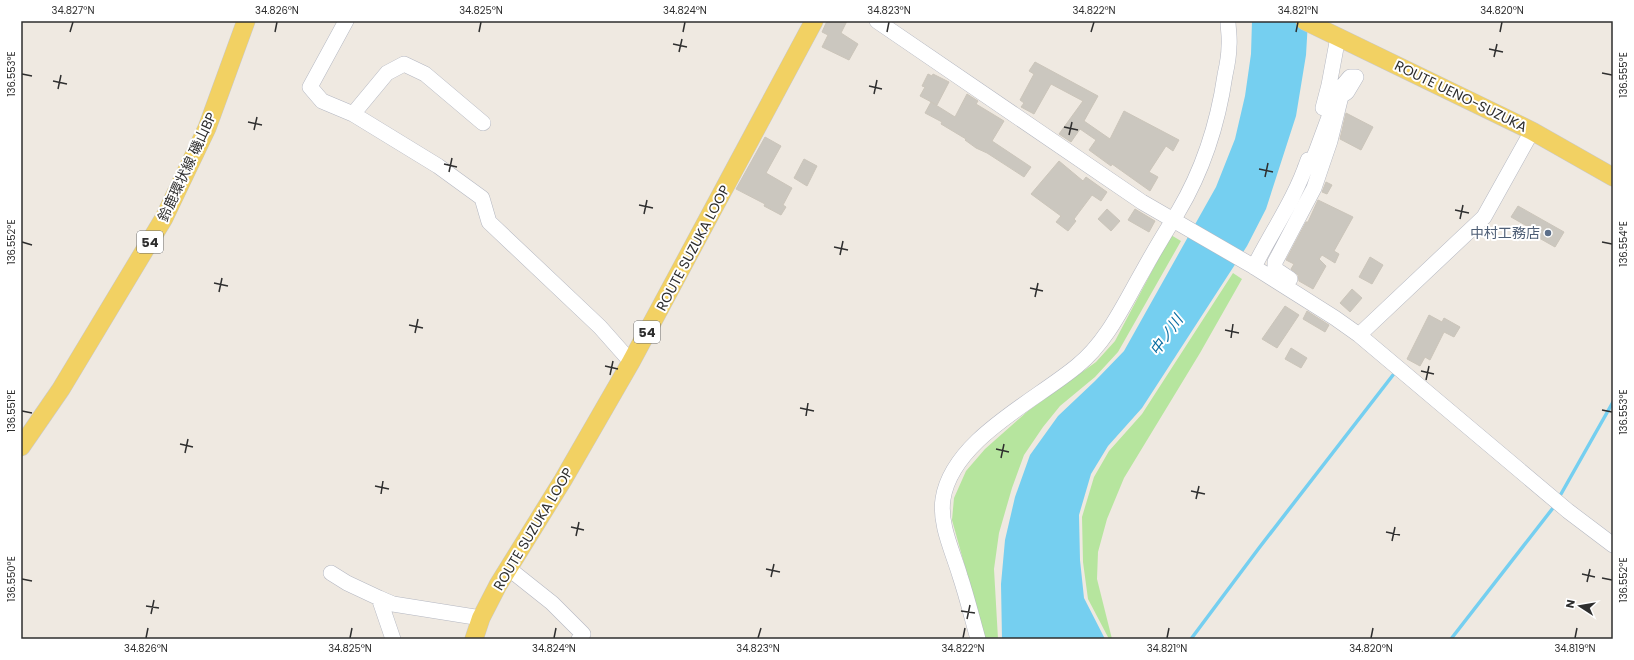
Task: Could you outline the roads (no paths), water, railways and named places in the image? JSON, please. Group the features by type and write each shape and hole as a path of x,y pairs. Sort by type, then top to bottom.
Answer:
{"main road":[{"name":"鈴鹿環状線 磯山BP","path":"21,446 61,389 164,218 207,128 246,21"},
{"name":"ROUTE SUZUKA LOOP","path":"474,639 481,618 508,568 563,480 631,362 814,21"},
{"name":"ROUTE UENO-SUZUKA","path":"1305,21 1532,131 1613,177"}],"street":[{"path":"346,21 310,87 322,101 353,114 438,166 482,198 489,222 600,327 631,362"},
{"path":"877,21 1142,202 1176,218 1335,318 1362,332"},
{"path":"978,639 942,514 943,499 947,485 961,460 978,440 1000,422 1078,366 1095,347 1117,316 1176,218 1202,162 1218,117 1230,47 1228,21"},
{"path":"1253,266 1286,210 1305,168 1329,85 1338,37"},
{"path":"353,114 387,73 404,64 425,74 483,122"},
{"path":"1305,168 1312,161 1316,152 1339,90 1350,77 1356,77 1347,92 1341,96 1322,168 1310,197 1275,262 1275,269 1336,309 1568,511 1613,545"},
{"path":"1362,332 1484,217 1532,131"},
{"path":"508,568 552,603 583,634 579,639"},
{"path":"331,573 347,583 393,604 481,618"},
{"path":"379,598 393,639"}],"water":[{"name":"中ノ川","path":"1252,21 1308,21 1306,55 1296,116 1266,209 1247,246 1142,408 1108,446 1091,474 1079,515 1080,560 1084,598 1105,639 1002,639 1001,584 1005,540 1015,497 1030,455 1058,416 1124,351 1216,187 1235,139 1245,96 1251,54"}],"waterway":[{"path":"1191,639 1259,548 1393,375"},
{"path":"1561,494 1613,402"},
{"path":"1451,639 1553,508"}],"place":[{"name":"中村工務店","path":"1548,233"}]}
